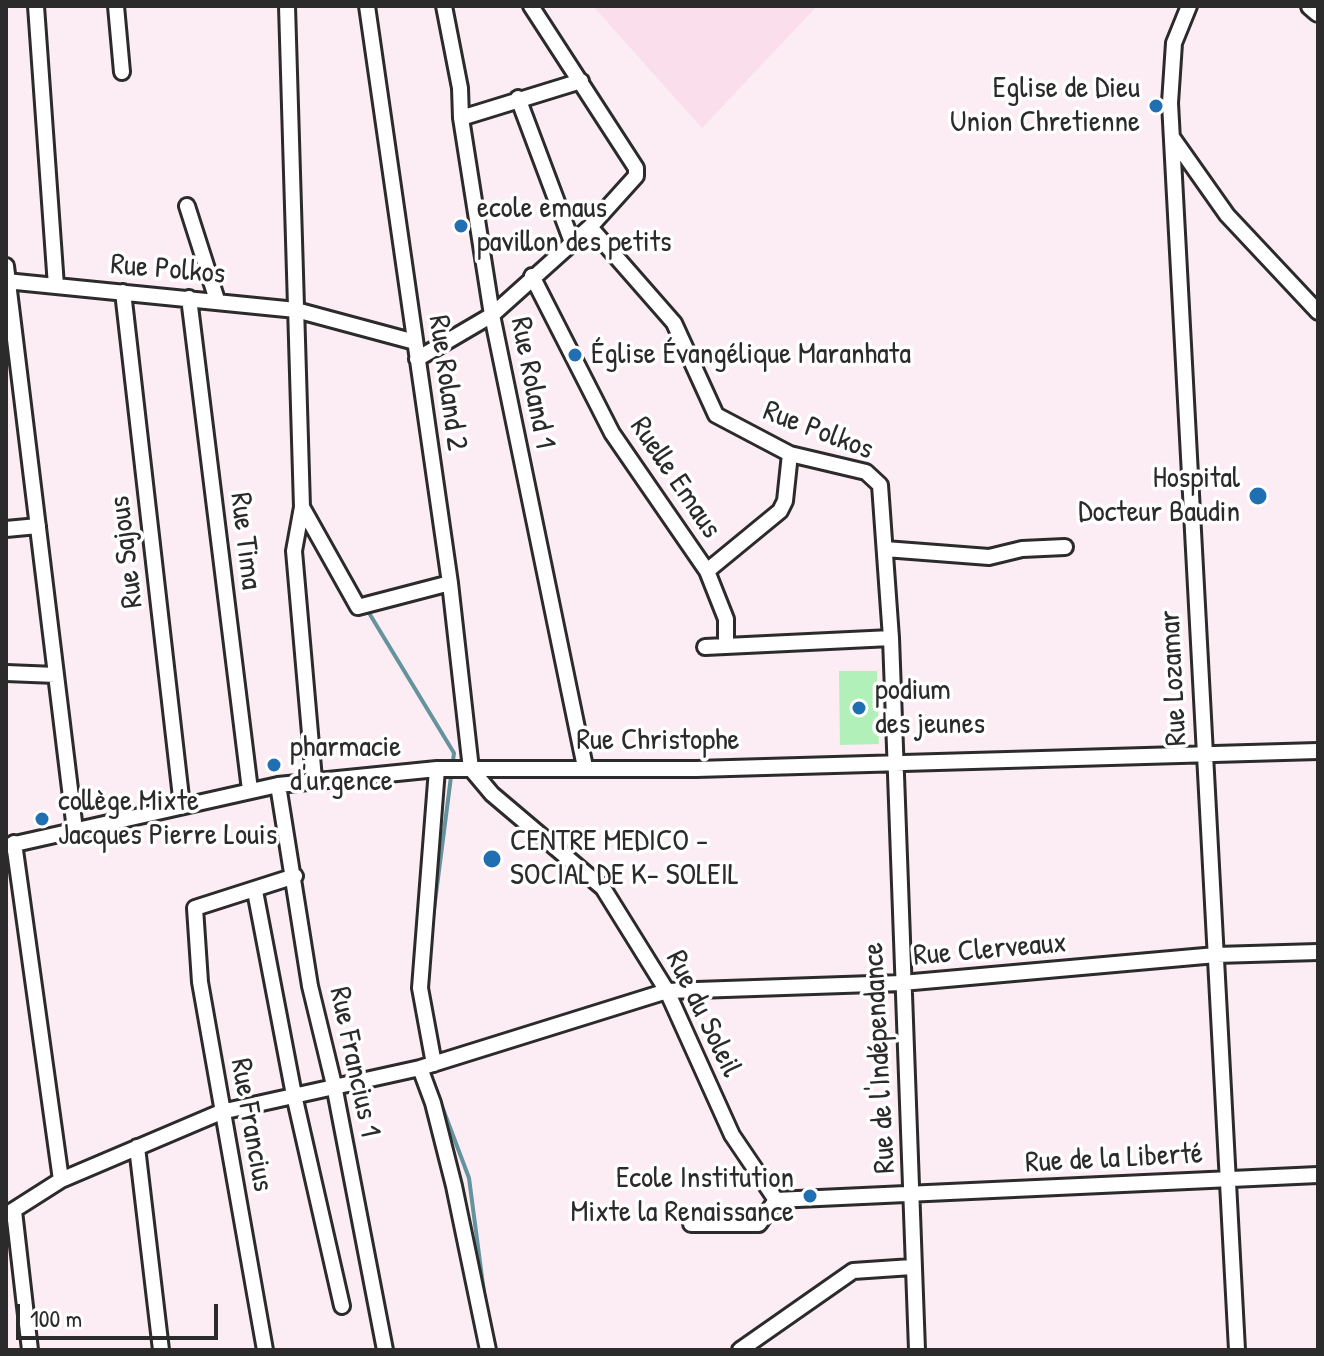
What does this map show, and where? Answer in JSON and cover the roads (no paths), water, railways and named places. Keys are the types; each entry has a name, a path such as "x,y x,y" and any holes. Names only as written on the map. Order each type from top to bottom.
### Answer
{"main road":[{"path":"1311,6 1318,12"}],"street":[{"path":"36,6 56,286"},
{"path":"116,6 122,72"},
{"path":"287,6 300,311 302,507 294,551 314,779"},
{"name":"Rue Roland 2","path":"367,6 450,583 471,769"},
{"name":"Rue Roland 1","path":"444,6 460,88 461,118 492,315 585,767"},
{"path":"417,359 492,315 590,227 637,172 531,6"},
{"name":"Rue Lozamar","path":"1189,6 1174,43 1170,103 1237,1350"},
{"path":"461,118 581,81"},
{"path":"518,98 572,242"},
{"path":"1172,137 1227,215 1318,312"},
{"path":"187,206 217,300"},
{"name":"Rue Polkos","path":"590,227 674,323 716,415 790,454 866,472 880,485 891,638 895,763"},
{"path":"7,276 11,351 38,526 75,830"},
{"name":"Rue Polkos","path":"7,276 56,286 217,300 300,311 415,342"},
{"name":"Ruelle Emaus","path":"532,276 612,433 707,571 780,511 785,501 790,454"},
{"name":"Rue Sajous","path":"123,292 182,806"},
{"name":"Rue Tima","path":"189,298 250,790"},
{"path":"302,507 358,607 450,583"},
{"path":"6,529 38,526"},
{"path":"885,549 989,557 1022,549 1065,547"},
{"path":"707,571 726,619 726,646"},
{"path":"705,647 891,638"},
{"path":"6,673 56,675"},
{"name":"Rue Christophe","path":"10,844 278,785 437,769 696,769 1318,751"},
{"name":"Rue de l'Indépendance","path":"895,763 917,1350"},
{"path":"437,769 420,988 427,1066 488,1350"},
{"name":"Rue du Soleil","path":"471,769 492,794 603,888 667,991 732,1135 776,1200"},
{"name":"Rue Francius 1","path":"278,785 295,876 310,986 334,1085 385,1350"},
{"path":"10,844 61,1180"},
{"path":"295,876 255,891 294,1095 342,1306"},
{"name":"Rue Francius","path":"255,891 195,908 200,982 265,1350"},
{"name":"Rue Clerveaux","path":"10,1213 61,1180 221,1112 427,1066 667,991 902,983 1216,955 1318,952"},
{"path":"137,1147 161,1350"},
{"name":"Rue de la Liberté","path":"912,1194 1318,1175"},
{"path":"691,1224 759,1224 776,1200 912,1194"},
{"path":"10,1213 30,1350"},
{"path":"740,1350 853,1271 912,1267"}],"waterway":[{"path":"366,608 454,753 430,941"},
{"path":"428,1069 469,1178 486,1308"}],"place":[{"name":"Eglise de Dieu Union Chretienne","path":"1156,106"},
{"name":"ecole emaus pavillon des petits","path":"461,226"},
{"name":"Église Évangélique Maranhata","path":"575,355"},
{"name":"Hospital Docteur Baudin","path":"1258,496"},
{"name":"podium des jeunes","path":"859,708"},
{"name":"pharmacie d'urgence","path":"274,765"},
{"name":"collège Mixte Jacques Pierre Louis","path":"42,819"},
{"name":"CENTRE MEDICO - SOCIAL DE K- SOLEIL","path":"492,859"},
{"name":"Ecole Institution Mixte la Renaissance","path":"810,1196"}]}
